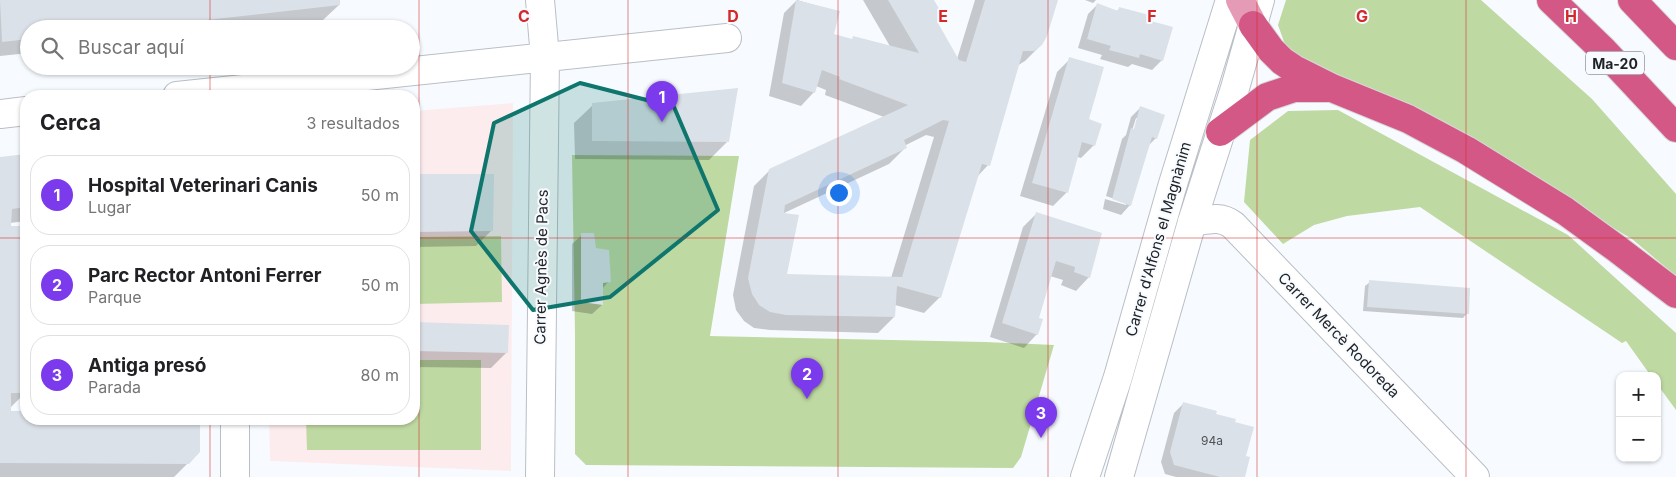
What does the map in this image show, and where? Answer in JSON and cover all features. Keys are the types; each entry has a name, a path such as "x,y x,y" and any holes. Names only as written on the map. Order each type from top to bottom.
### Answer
{"highway":[{"name":"Ma-20","path":"1551,0 1603,50 1676,128"},
{"path":"1632,0 1676,46"},
{"path":"1256,13 1271,50 1282,61 1332,88 1408,119 1510,177 1572,216 1676,294"},
{"path":"1220,132 1267,97 1294,88 1332,88"}],"main road":[{"path":"1240,0 1256,13"}],"street":[{"name":"Carrer Agnès de Pacs","path":"540,0 545,57 540,477"},
{"name":"Carrer d'Alfons el Magnànim","path":"1085,477 1118,377 1172,188 1230,0"},
{"name":"Carrer d'Alfons el Magnànim","path":"1119,477 1192,222 1256,13"},
{"path":"420,71 727,38"},
{"path":"259,90 389,75"},
{"path":"0,114 20,112"},
{"name":"Carrer Mercè Rodoreda","path":"1192,222 1217,218 1228,221 1233,225 1475,477"},
{"path":"235,425 235,477"}],"highlighted area":[{"path":"580,83 674,107 718,210 610,297 533,310 471,231 494,123"}],"shaded area":[{"path":"513,103 511,471 270,461 269,425 420,425 420,111"}],"green space":[{"path":"1286,0 1481,0 1592,99 1676,194 1676,276 1632,239 1431,121 1287,50 1278,25"},
{"path":"1338,110 1568,235 1676,333 1676,410 1661,389 1661,372 1648,372 1626,341 1622,343 1420,207 1347,216 1314,225 1283,244 1244,202 1250,140 1288,111"},
{"path":"572,155 739,156 710,336 1054,345 1021,457 1013,468 586,465 575,454"},
{"path":"501,236 502,302 420,304 420,237"},
{"path":"420,360 481,360 481,450 307,450 306,425 420,425"}],"building":[{"path":"0,0 340,0 340,5 206,20 20,20 20,40 2,42"},
{"path":"796,0 840,11 834,34 852,39 853,36 919,53 888,0 934,0 945,19 938,23 959,60 966,62 985,0 1058,0 1047,36 1042,45 1034,51 1023,51 990,166 982,164 941,298 897,286 895,317 786,315 770,312 759,305 752,294 748,278 769,169 908,105 839,79 840,77 822,70 815,93 782,83","holes":["943,120 949,121 902,277 787,274 799,215 784,213 785,205 907,148 904,140"]},
{"path":"1097,3 1118,11 1119,7 1153,16 1151,21 1173,27 1163,61 1140,54 1139,58 1109,50 1111,46 1087,39"},
{"path":"1069,57 1104,67 1089,119 1102,124 1095,146 1082,142 1068,193 1032,183"},
{"path":"738,88 729,142 592,141 592,103"},
{"path":"1140,106 1165,115 1157,139 1152,137 1131,206 1112,199 1131,128 1134,129"},
{"path":"20,155 20,208 12,209 11,226 20,226 20,393 11,393 11,411 20,411 20,425 200,425 200,452 189,464 0,463 0,157"},
{"path":"420,174 494,174 493,231 420,232"},
{"path":"1036,212 1102,233 1090,278 1074,272 1075,267 1056,261 1039,318 1043,319 1038,335 1002,323"},
{"path":"581,233 594,233 596,248 609,250 611,282 603,283 603,305 581,302"},
{"path":"1369,280 1470,288 1469,314 1367,307"},
{"path":"420,322 509,325 508,353 420,351"},
{"path":"1183,402 1217,411 1216,414 1236,419 1235,422 1254,427 1246,456 1250,457 1245,477 1220,477 1174,465 1170,452"}],"place":[{"name":"Hospital Veterinari Canis","path":"662,122"},
{"name":"Parc Rector Antoni Ferrer","path":"807,399"},
{"name":"Antiga presó","path":"1041,438"}]}
